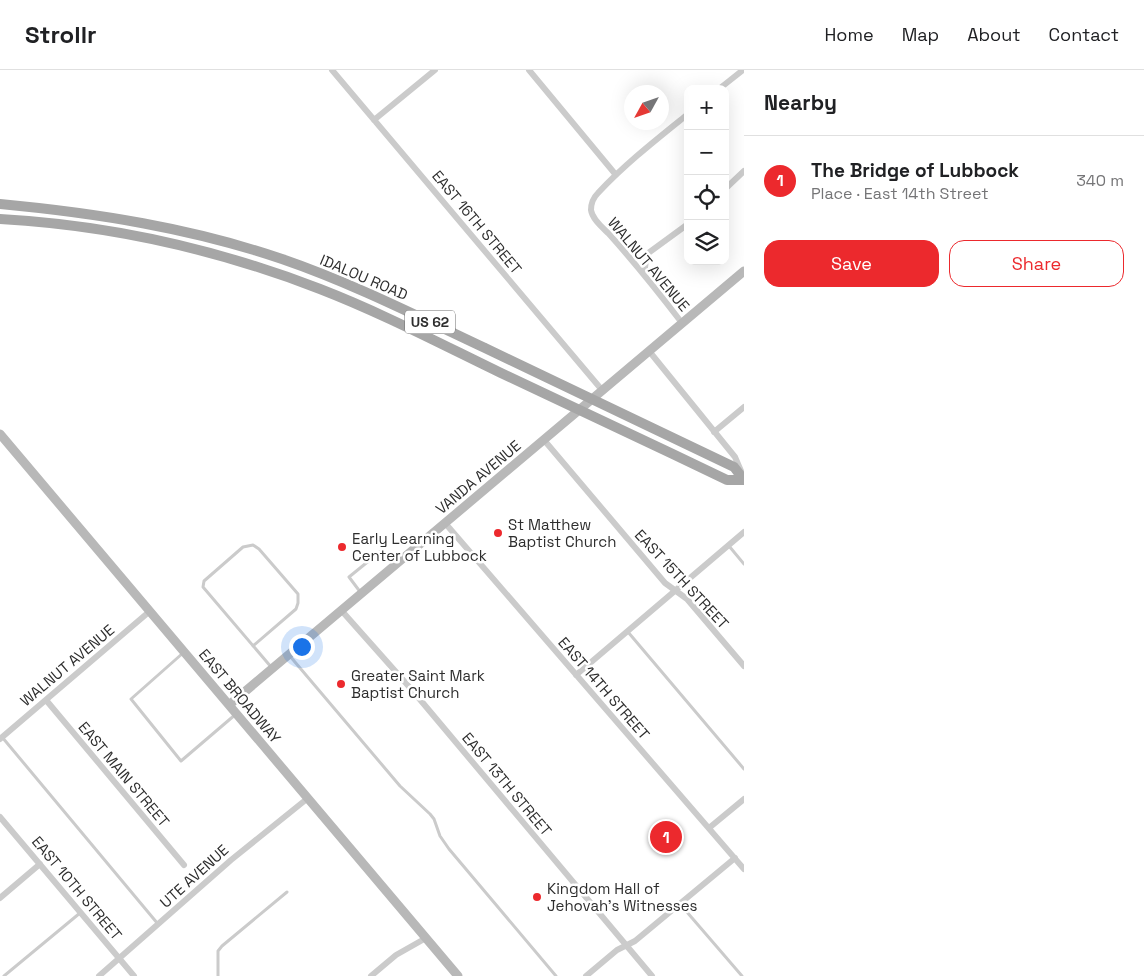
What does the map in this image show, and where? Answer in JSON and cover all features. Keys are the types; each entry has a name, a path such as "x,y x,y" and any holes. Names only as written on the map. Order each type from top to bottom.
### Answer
{"main road":[{"name":"IDALOU ROAD","path":"0,204 66,210 140,222 221,241 283,259 378,298 734,467 744,480"},
{"name":"IDALOU ROAD","path":"0,219 65,225 146,238 232,260 277,274 349,301 727,480 744,480"},
{"name":"VANDA AVENUE","path":"229,705 744,271"},
{"name":"EAST BROADWAY","path":"0,434 458,976"}],"street":[{"name":"EAST 16TH STREET","path":"332,70 602,390"},
{"path":"374,120 435,70"},
{"path":"529,70 616,175"},
{"path":"724,85 743,70"},
{"name":"WALNUT AVENUE","path":"682,323 644,274 592,215 591,208 592,201 616,175 684,117"},
{"path":"729,185 744,171"},
{"path":"644,274 647,254 684,227"},
{"path":"649,351 735,457 744,480"},
{"path":"714,432 744,407"},
{"name":"EAST 15TH STREET","path":"544,440 665,582 687,599 744,666"},
{"name":"EAST 14TH STREET","path":"445,522 744,869"},
{"path":"576,675 744,532"},
{"name":"EAST 13TH STREET","path":"341,610 412,690 652,976"},
{"name":"WALNUT AVENUE","path":"1,738 150,611"},
{"name":"EAST MAIN STREET","path":"46,700 184,864"},
{"name":"UTE AVENUE","path":"99,976 238,854 308,798"},
{"path":"709,828 744,799"},
{"name":"EAST 10TH STREET","path":"0,818 134,976"},
{"path":"586,976 617,950 635,941 734,858"},
{"path":"0,898 40,864"},
{"path":"371,976 396,956 426,938"}],"lane":[{"path":"253,646 296,609 299,597 259,549 253,545 243,547 203,585 253,646 272,668"},
{"path":"728,545 744,564"},
{"path":"361,593 349,577 381,551 395,565"},
{"path":"628,632 744,769"},
{"path":"184,653 131,699 182,761 237,714"},
{"path":"289,655 400,786 430,814 434,819 440,836 449,849 556,976"},
{"path":"1,738 159,924"},
{"path":"218,976 218,951 222,946 287,892"},
{"path":"680,904 742,976"},
{"path":"4,976 81,913"}],"place":[{"name":"St Matthew Baptist Church","path":"498,533"},
{"name":"Early Learning Center of Lubbock","path":"342,547"},
{"name":"Greater Saint Mark Baptist Church","path":"341,684"},
{"name":"The Bridge of Lubbock","path":"666,837"},
{"name":"Kingdom Hall of Jehovah's Witnesses","path":"537,897"}]}
